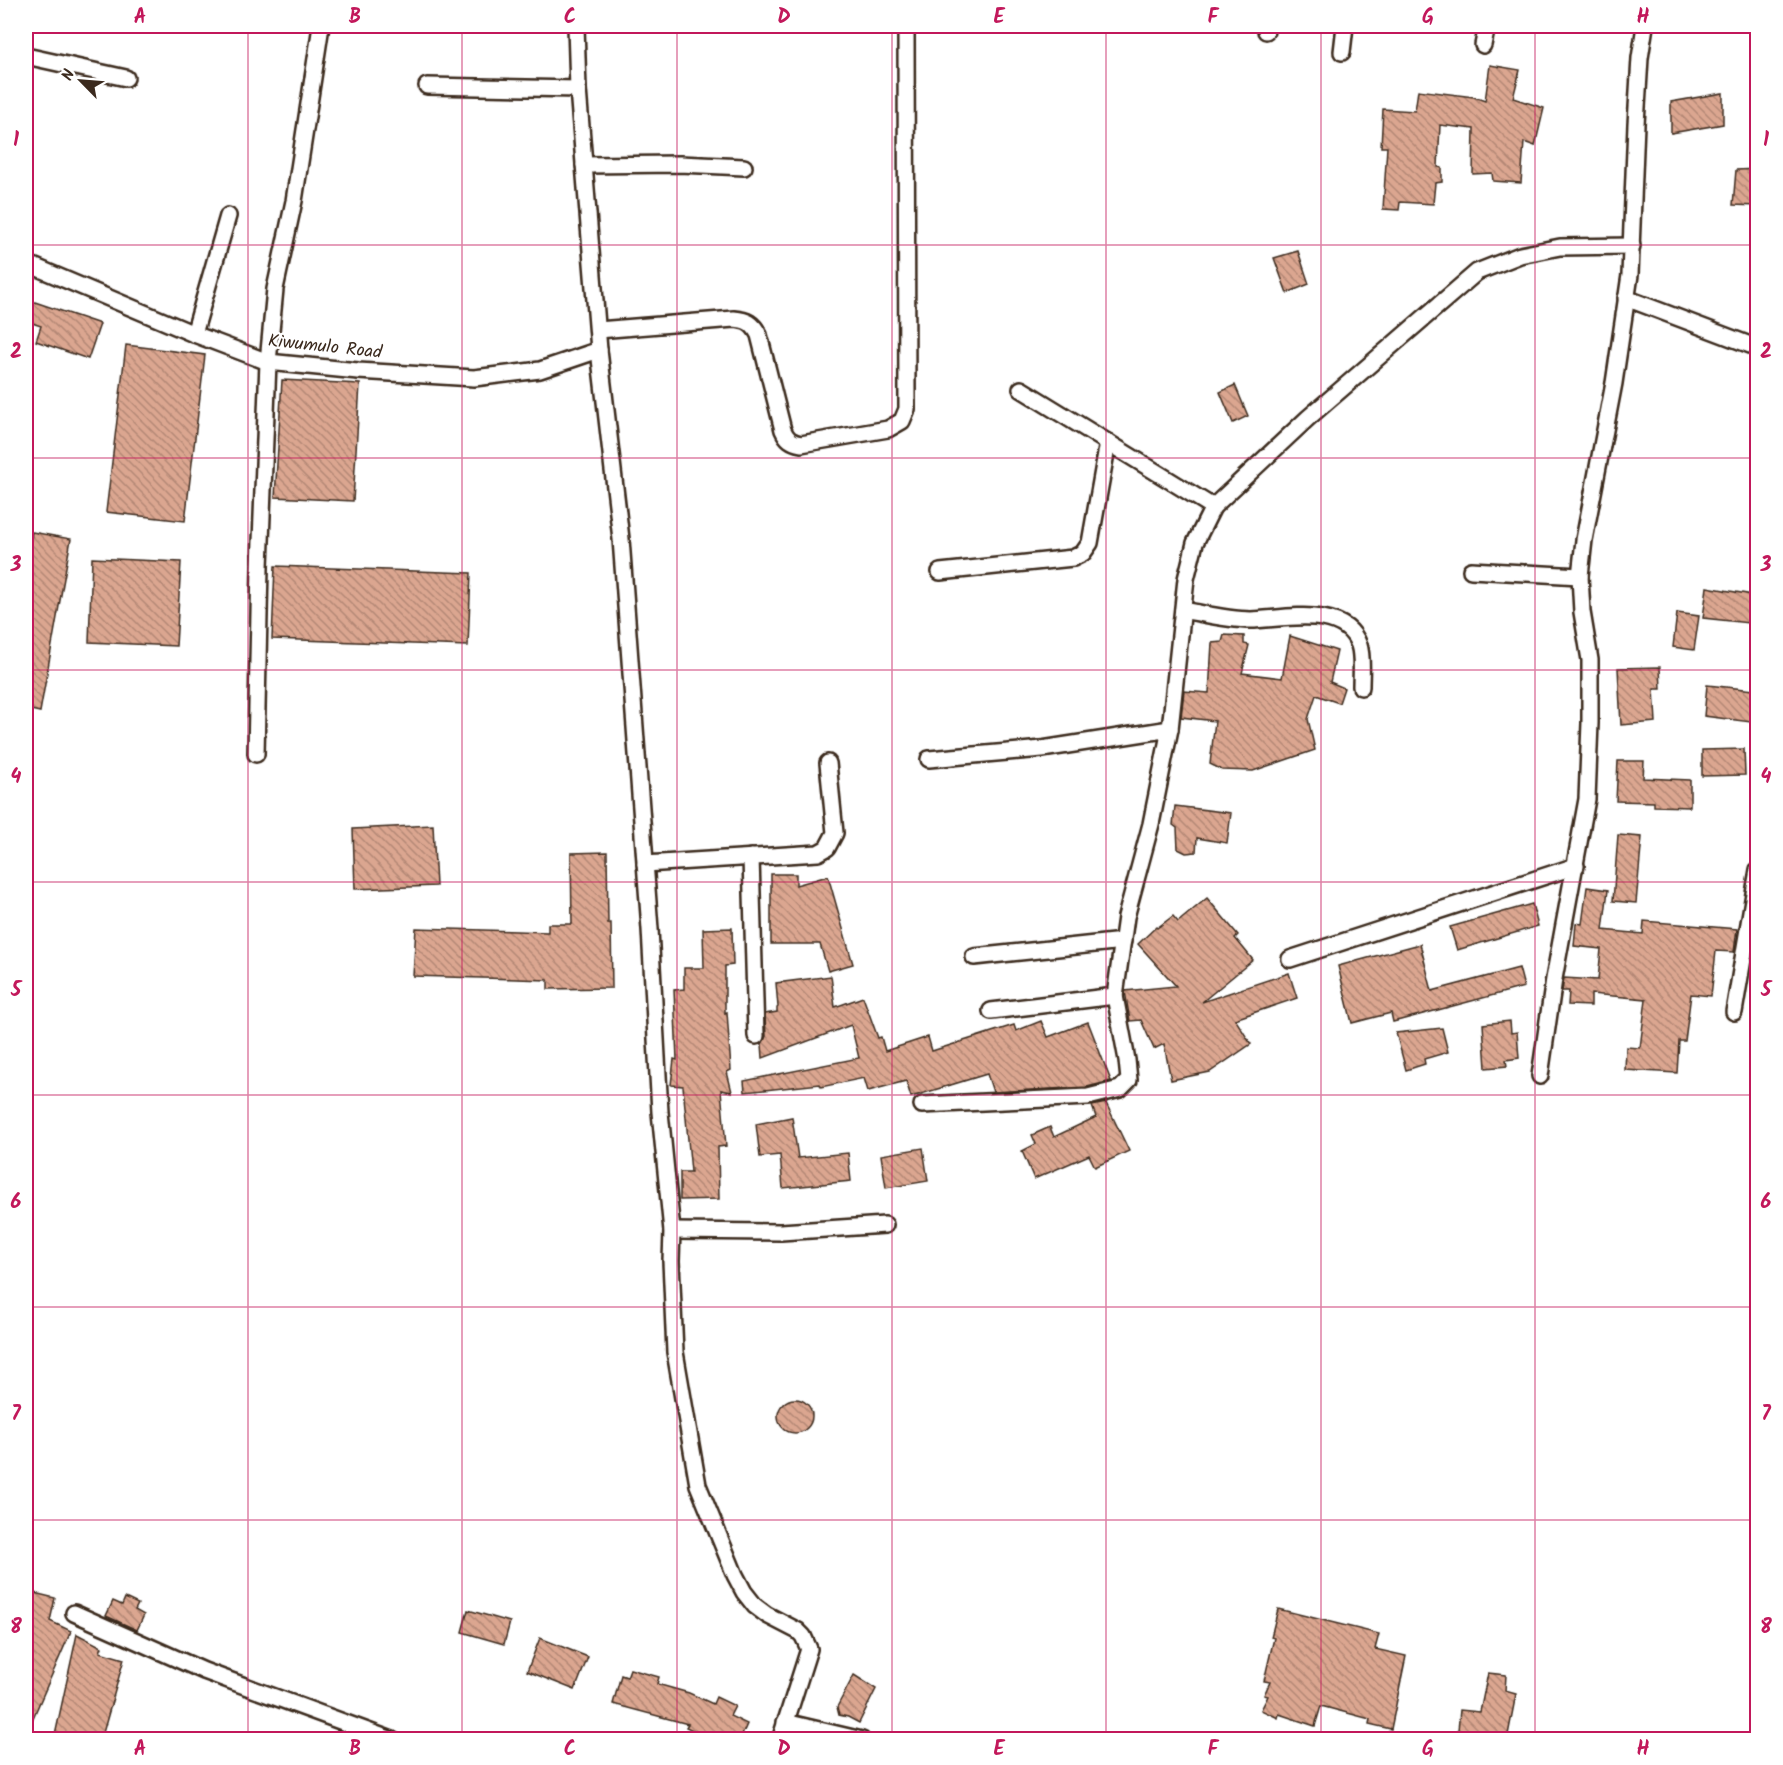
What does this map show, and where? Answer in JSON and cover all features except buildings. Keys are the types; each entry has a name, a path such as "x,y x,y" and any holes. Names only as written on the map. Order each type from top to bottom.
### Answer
{"street":[{"path":"256,754 268,362 275,289 294,201 321,26"},
{"path":"576,26 578,89 599,350 621,539 645,864 660,1112 672,1231 675,1352 698,1485 744,1592 755,1606 767,1615 804,1636 809,1649 780,1740"},
{"path":"598,330 734,319 747,320 755,326 759,335 783,430 792,442 801,444 888,429 902,421 907,408 906,26"},
{"path":"1342,52 1345,26"},
{"path":"1483,45 1486,26"},
{"path":"1540,1076 1554,979 1587,799 1590,660 1582,612 1580,576 1584,540 1614,382 1626,298 1632,246 1640,58 1645,26"},
{"path":"26,56 126,78"},
{"path":"427,86 578,89"},
{"path":"584,165 680,164 744,167"},
{"path":"194,334 228,216"},
{"path":"922,1105 1089,1096 1120,1089 1129,1080 1115,996 1126,917 1151,824 1170,729 1185,579 1195,543 1214,507 1308,418 1477,272 1520,255 1560,248 1632,246"},
{"name":"Kiwumulo Road","path":"26,263 194,334 268,362 358,371 474,378 540,369 599,350"},
{"path":"1626,298 1758,348"},
{"path":"1021,389 1214,507"},
{"path":"940,572 1073,558 1083,553 1090,543 1108,442"},
{"path":"1472,570 1580,576"},
{"path":"1183,610 1248,620 1313,615 1343,624 1355,637 1360,647 1361,687"},
{"path":"928,759 1042,749 1170,729"},
{"path":"645,864 818,853 827,848 836,833 828,763"},
{"path":"751,857 756,1036"},
{"path":"1290,959 1576,866"},
{"path":"1734,1012 1758,870"},
{"path":"974,957 1123,941"},
{"path":"991,1011 1115,996"},
{"path":"672,1231 781,1232 885,1225"},
{"path":"74,1613 204,1671 392,1740"},
{"path":"785,1722 862,1740"}]}
